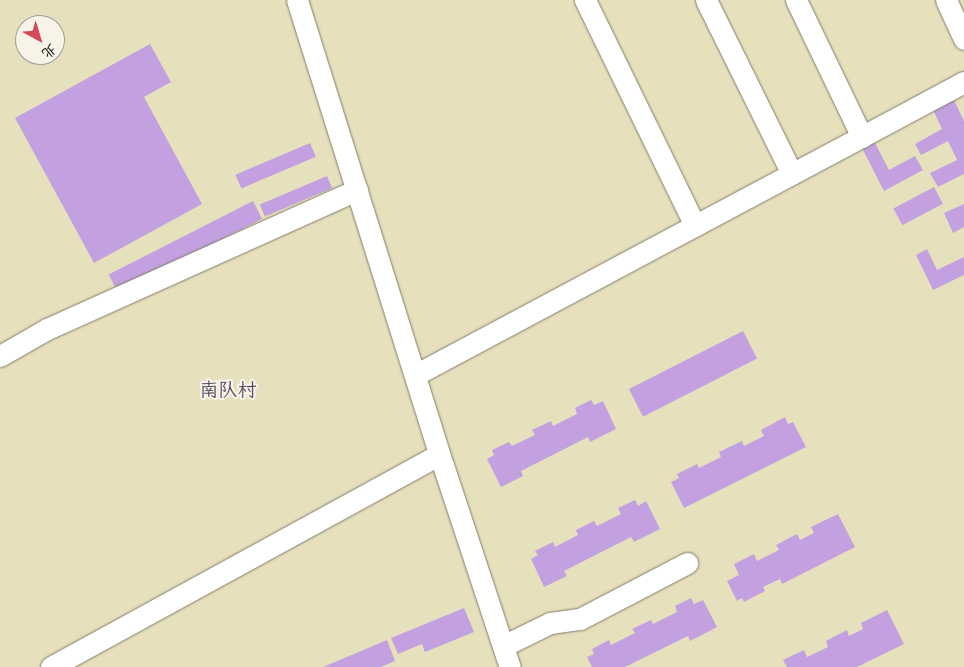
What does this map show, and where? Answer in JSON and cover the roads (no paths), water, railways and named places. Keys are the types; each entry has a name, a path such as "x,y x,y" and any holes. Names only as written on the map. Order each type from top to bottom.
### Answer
{"street":[{"path":"297,0 439,455 510,667"},
{"path":"585,0 695,226"},
{"path":"706,0 792,174"},
{"path":"796,0 862,137"},
{"path":"946,0 964,39"},
{"path":"415,375 964,82"},
{"path":"0,356 47,329 357,190"},
{"path":"51,667 439,455"},
{"path":"503,646 550,623 580,619 687,562"}],"district":[{"name":"南队村","path":"228,390"}]}
